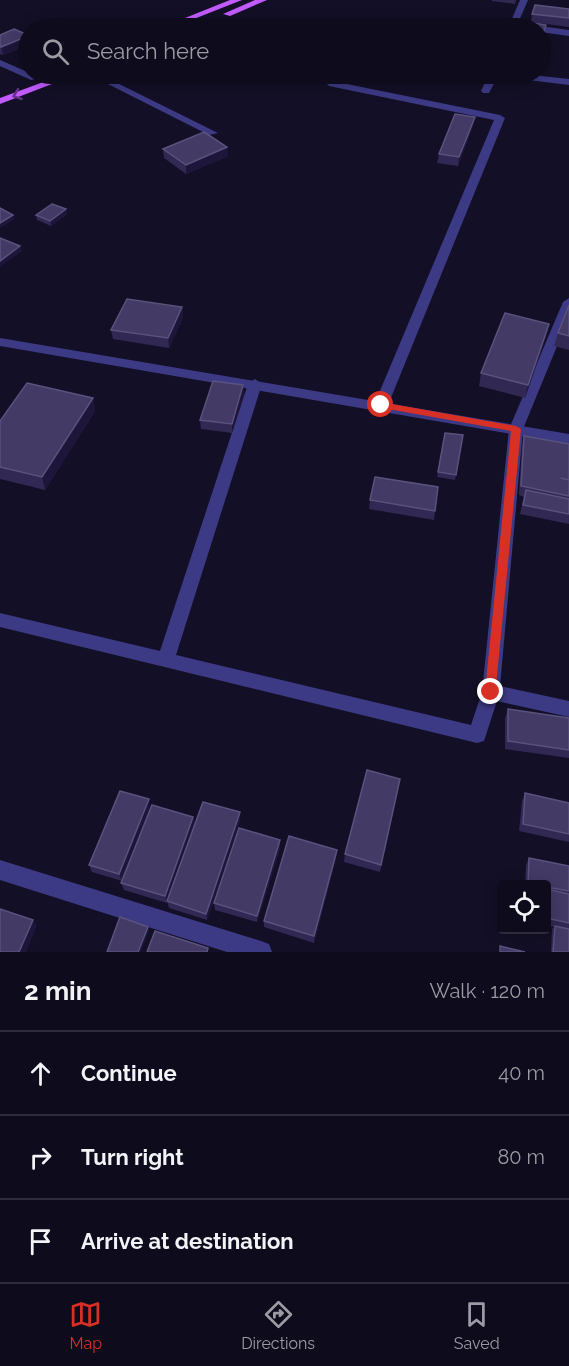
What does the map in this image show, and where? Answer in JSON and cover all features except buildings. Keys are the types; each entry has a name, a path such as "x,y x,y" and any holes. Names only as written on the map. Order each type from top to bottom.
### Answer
{"main road":[{"path":"190,18 238,0"},
{"path":"215,18 263,0"},
{"path":"0,91 18,84"},
{"path":"0,101 46,84"}],"street":[{"path":"524,0 525,18"},
{"path":"551,30 569,33"},
{"path":"0,63 18,71"},
{"path":"551,80 569,82"},
{"path":"113,84 213,133"},
{"path":"332,84 500,118 381,405"},
{"path":"486,90 489,84"},
{"path":"0,620 477,735 491,692 516,429 569,302"},
{"path":"0,342 381,405 569,439"},
{"path":"165,661 255,384"},
{"path":"491,692 569,709"},
{"path":"0,870 261,952"}],"route":[{"path":"381,405 516,429 491,692"}]}
